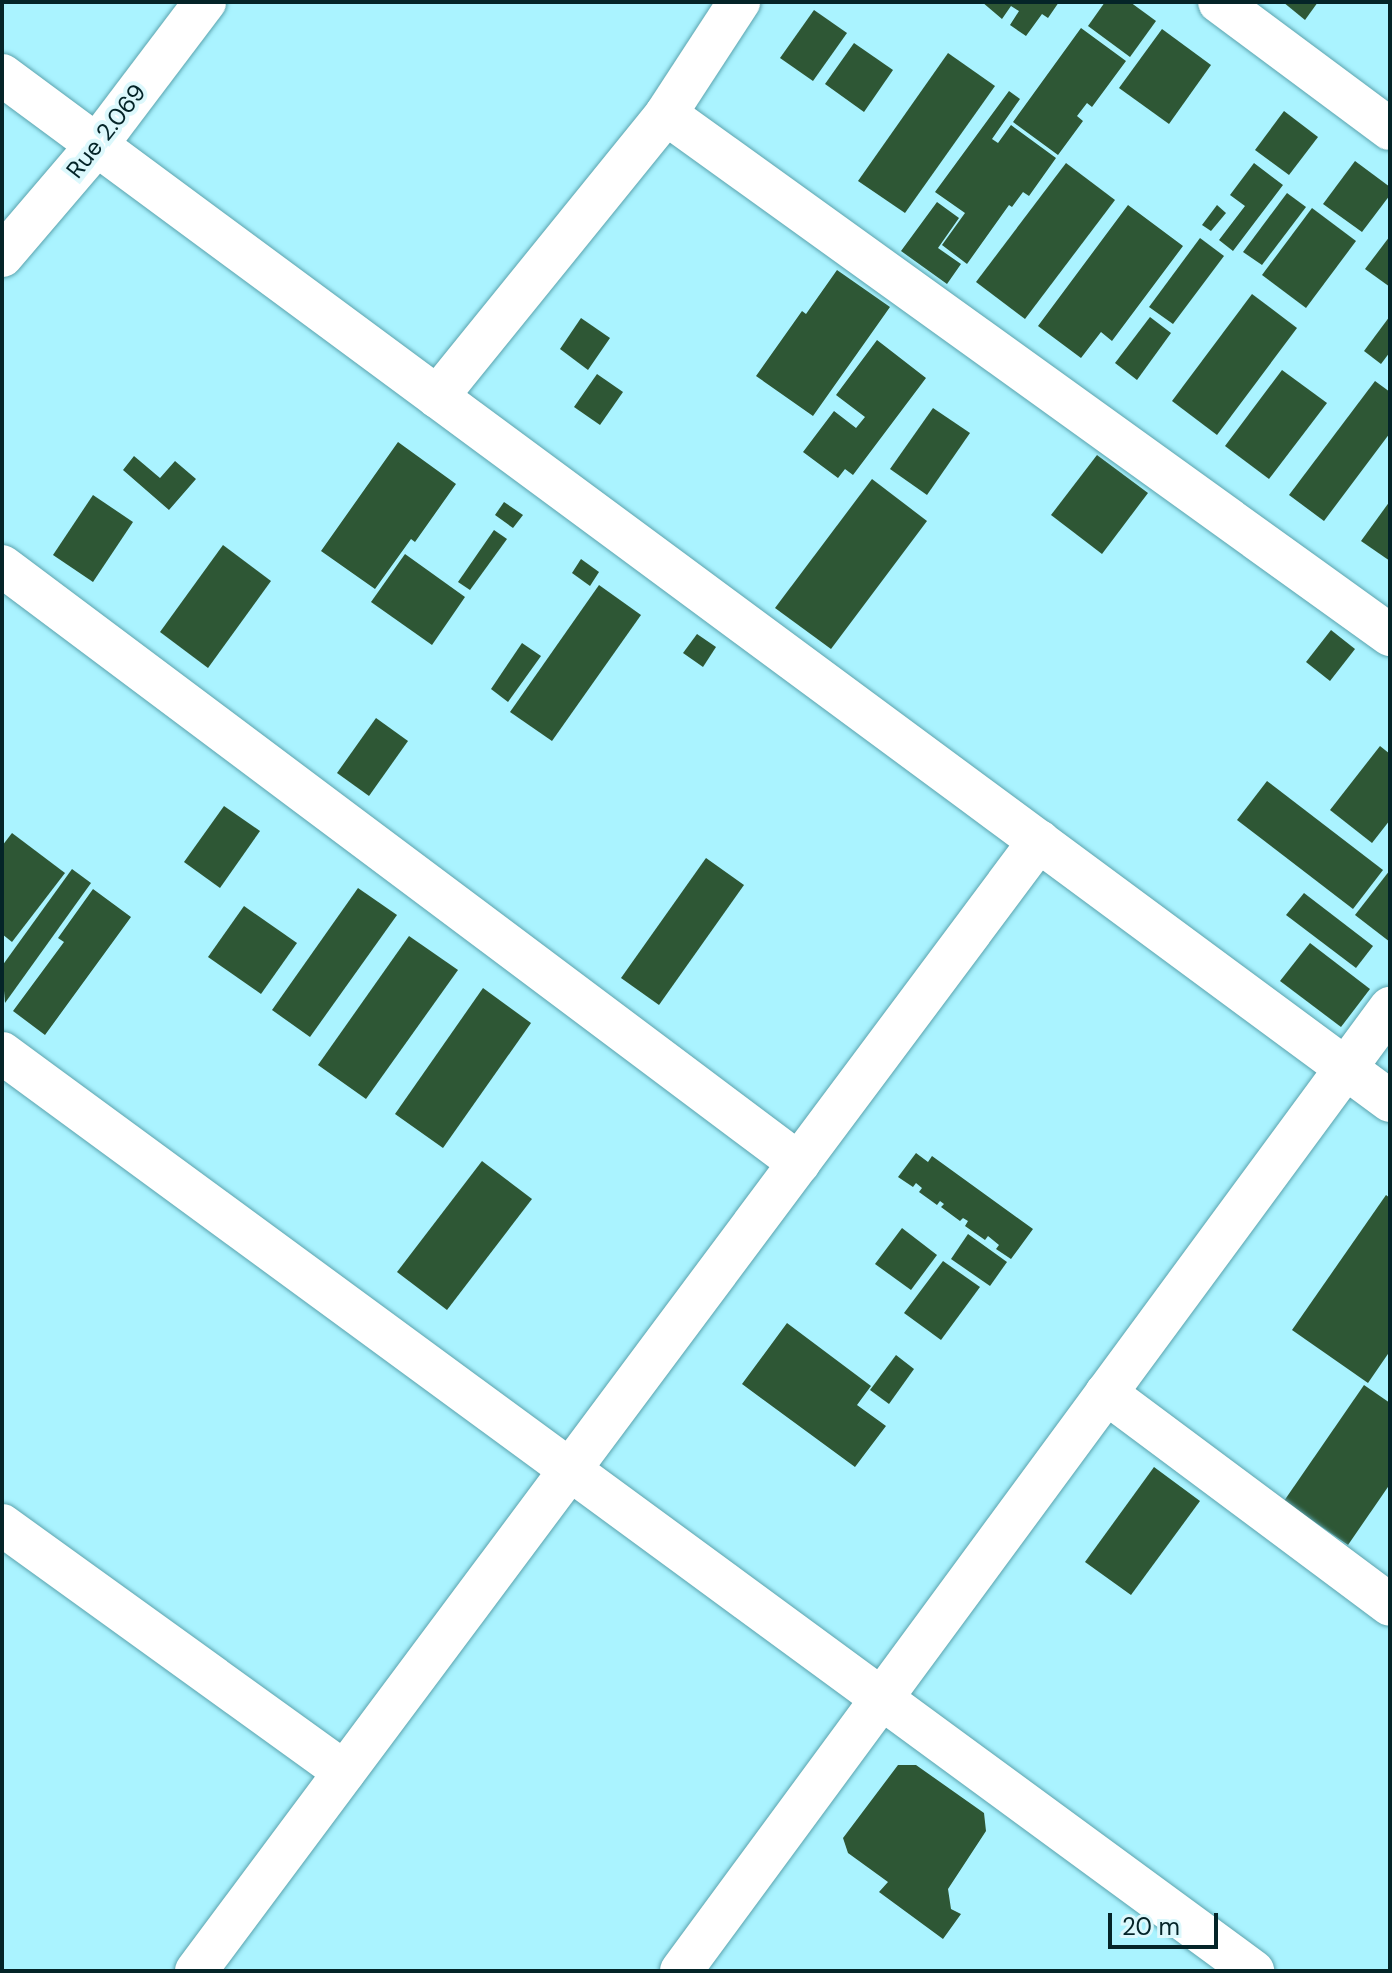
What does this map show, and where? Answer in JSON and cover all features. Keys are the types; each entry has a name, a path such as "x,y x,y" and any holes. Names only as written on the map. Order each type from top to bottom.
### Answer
{"street":[{"name":"Rue 2.069","path":"2,256 96,146 205,2"},
{"path":"437,397 666,114 739,2"},
{"path":"1219,2 1390,129"},
{"path":"2,75 1390,1101"},
{"path":"666,114 1390,635"},
{"path":"2,566 799,1163"},
{"path":"196,1971 1039,841"},
{"path":"681,1971 1390,1008"},
{"path":"2,1053 1253,1971"},
{"path":"1106,1393 1390,1605"},
{"path":"2,1525 344,1772"}],"building":[{"path":"982,2 1059,2 1048,18 1042,14 1026,36 1010,25 1019,11 1011,6 1002,19"},
{"path":"1105,2 1130,2 1156,21 1130,57 1088,26"},
{"path":"1283,2 1318,2 1305,20"},
{"path":"814,10 847,33 813,81 780,58"},
{"path":"1081,28 1126,61 1092,107 1087,103 1077,116 1083,121 1058,155 1013,122"},
{"path":"1162,29 1211,65 1169,124 1119,88"},
{"path":"854,43 893,70 864,112 825,84"},
{"path":"948,53 995,86 905,213 858,181"},
{"path":"1009,91 1020,99 992,139 998,143 1011,125 1056,158 1029,196 1023,192 1012,207 1009,205 967,264 942,245 965,213 935,192"},
{"path":"1284,111 1318,137 1289,175 1255,150"},
{"path":"1355,161 1390,187 1390,195 1362,232 1323,204"},
{"path":"1066,163 1115,200 1025,319 976,282"},
{"path":"1254,163 1283,185 1233,251 1219,240 1245,206 1230,195"},
{"path":"1287,193 1306,207 1262,265 1243,252"},
{"path":"937,202 959,218 938,248 961,264 947,284 901,251"},
{"path":"1128,205 1183,246 1112,341 1101,332 1081,358 1038,326"},
{"path":"1217,205 1226,213 1211,231 1202,225"},
{"path":"1312,208 1356,241 1306,308 1262,275"},
{"path":"1390,236 1390,287 1365,269"},
{"path":"1200,238 1224,256 1173,324 1149,307"},
{"path":"837,270 890,307 813,416 756,376 802,311 806,314"},
{"path":"1252,294 1297,328 1217,435 1172,401"},
{"path":"1390,316 1390,352 1381,364 1364,351"},
{"path":"1150,317 1171,333 1137,380 1115,363"},
{"path":"581,318 610,338 588,370 560,349"},
{"path":"877,340 926,378 853,475 845,469 838,478 803,452 834,411 856,428 865,417 836,395"},
{"path":"1282,370 1327,403 1269,479 1225,446"},
{"path":"597,374 623,392 600,425 574,407"},
{"path":"1375,381 1390,392 1390,433 1324,521 1289,495"},
{"path":"933,408 970,433 927,495 890,469"},
{"path":"398,442 456,484 415,542 411,539 375,589 321,551"},
{"path":"1097,455 1148,493 1102,554 1051,515"},
{"path":"134,456 160,478 175,461 196,479 169,510 123,470"},
{"path":"872,479 927,521 831,649 775,608"},
{"path":"93,495 133,522 93,582 53,555"},
{"path":"1390,501 1390,561 1361,541"},
{"path":"504,502 523,515 513,528 495,515"},
{"path":"494,530 507,539 470,590 458,582"},
{"path":"223,545 271,581 208,668 160,632"},
{"path":"405,554 465,597 432,645 371,602"},
{"path":"581,559 599,572 590,586 572,573"},
{"path":"599,585 641,615 552,741 510,712"},
{"path":"1331,630 1355,649 1330,681 1306,662"},
{"path":"697,634 716,647 703,667 683,653"},
{"path":"522,643 541,656 508,702 491,689"},
{"path":"376,718 408,741 369,796 337,773"},
{"path":"1380,746 1390,754 1390,820 1372,843 1330,810"},
{"path":"1267,781 1383,870 1353,909 1237,820"},
{"path":"224,806 260,831 220,888 184,862"},
{"path":"12,833 65,873 12,942 2,934 2,846"},
{"path":"706,858 744,885 659,1005 621,978"},
{"path":"72,869 91,883 5,1003 2,966"},
{"path":"1390,870 1390,942 1355,915"},
{"path":"358,888 397,915 310,1037 272,1010"},
{"path":"93,889 131,917 45,1035 13,1011 64,942 58,938"},
{"path":"1304,893 1373,946 1356,968 1286,915"},
{"path":"244,906 297,943 261,994 208,957"},
{"path":"409,936 458,970 366,1099 318,1065"},
{"path":"1310,943 1370,989 1341,1027 1280,981"},
{"path":"483,988 531,1023 443,1148 395,1114"},
{"path":"916,1153 928,1162 932,1156 1033,1229 1011,1259 996,1249 999,1245 988,1236 985,1240 965,1226 968,1221 963,1218 960,1221 941,1207 944,1204 940,1201 937,1205 919,1192 922,1188 916,1183 913,1187 898,1177"},
{"path":"482,1161 532,1199 447,1310 397,1272"},
{"path":"1386,1195 1390,1198 1390,1351 1368,1383 1292,1330"},
{"path":"902,1228 937,1255 911,1290 875,1264"},
{"path":"968,1234 1007,1262 990,1286 951,1259"},
{"path":"943,1261 980,1287 941,1340 904,1313"},
{"path":"787,1323 871,1386 857,1405 886,1426 855,1467 742,1384"},
{"path":"896,1355 914,1369 889,1404 870,1390"},
{"path":"1364,1385 1390,1403 1390,1484 1348,1545 1284,1501"},
{"path":"1154,1467 1200,1501 1131,1595 1085,1562"},
{"path":"898,1765 916,1765 984,1813 986,1831 948,1889 951,1909 961,1914 943,1939 879,1892 888,1882 848,1853 843,1838"}]}
